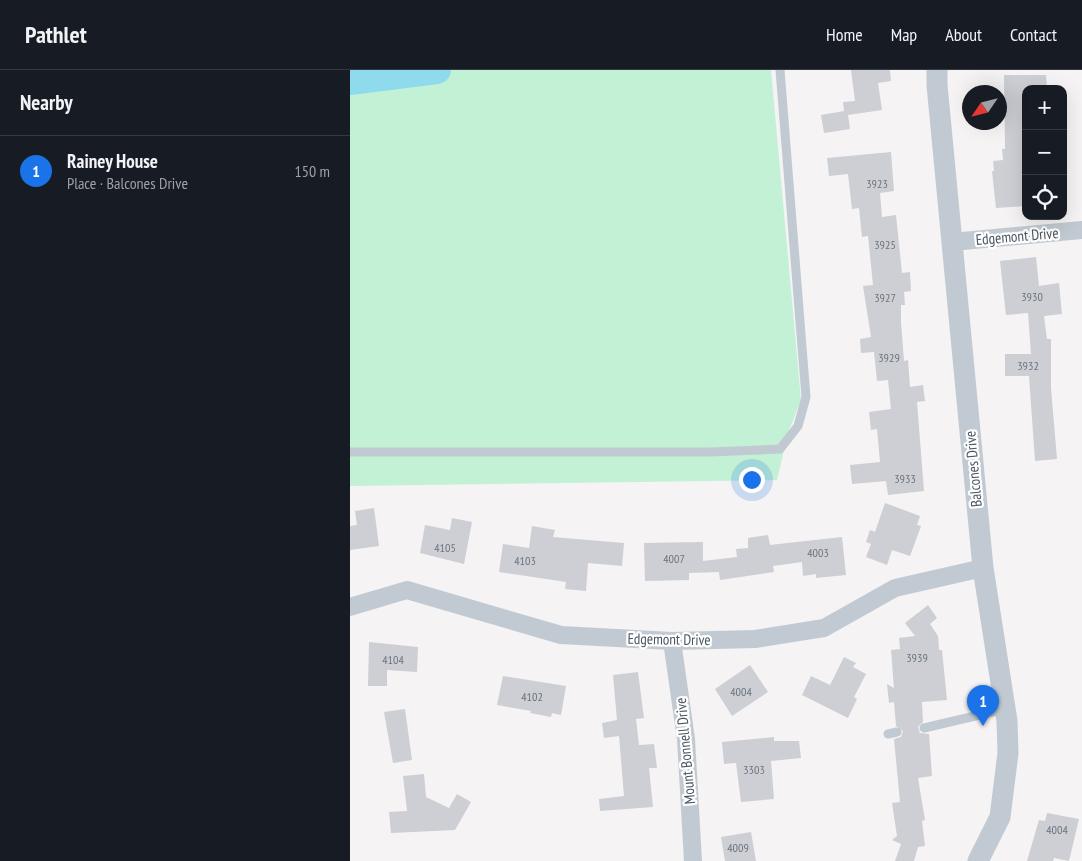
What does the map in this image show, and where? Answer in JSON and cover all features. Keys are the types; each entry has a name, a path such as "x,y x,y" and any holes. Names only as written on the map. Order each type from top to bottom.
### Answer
{"street":[{"name":"Balcones Drive","path":"937,70 983,568 1005,709 1008,754 1000,817 978,861"},
{"name":"Edgemont Drive","path":"952,242 1082,230"},
{"name":"Edgemont Drive","path":"350,607 407,590 561,635 672,641 755,639 824,628 895,588 983,568"},
{"name":"Mount Bonnell Drive","path":"672,641 686,739 693,861"}],"lane":[{"path":"350,452 712,452 780,449 798,426 806,397 780,70"},
{"path":"924,728 1005,709"}],"green space":[{"path":"350,70 771,70 801,400 788,433 777,480 350,486"}],"building":[{"path":"851,70 890,70 891,81 878,83 882,110 848,115 850,129 824,133 821,115 844,111 843,102 855,101"},
{"path":"1004,75 1046,75 1047,85 1022,85 1022,206 996,208 992,171 994,171 993,161 1003,160 1002,149 1005,149 1007,85 1004,85"},
{"path":"891,152 894,191 880,193 882,217 896,215 902,273 910,272 911,291 904,292 905,305 901,305 904,361 908,360 910,387 923,385 925,401 917,402 924,491 888,495 886,481 852,484 850,465 880,462 877,429 871,430 869,412 891,409 888,380 877,381 874,352 861,353 860,339 871,337 863,286 873,285 868,236 862,237 859,208 852,209 848,174 829,176 827,158"},
{"path":"1036,257 1039,286 1059,283 1062,314 1044,316 1047,339 1051,339 1051,388 1057,459 1035,461 1029,376 1005,376 1005,354 1031,354 1028,313 1006,315 1000,261"},
{"path":"885,503 920,516 917,525 921,526 910,556 892,550 887,565 866,557 871,544 866,542 870,530 875,532"},
{"path":"374,508 379,546 350,550 350,526 357,525 355,511"},
{"path":"452,518 472,522 464,564 420,553 425,525 450,530"},
{"path":"532,526 555,530 553,537 624,543 622,566 588,563 586,591 565,589 566,582 499,572 503,544 529,548"},
{"path":"768,535 770,545 842,537 846,575 816,578 816,574 803,576 802,562 773,566 774,572 720,580 719,572 689,573 689,580 645,581 644,543 703,542 703,561 737,557 736,549 748,548 748,538"},
{"path":"928,605 937,618 930,624 938,636 939,650 942,650 947,700 922,702 923,722 918,727 920,733 929,734 932,776 918,778 925,820 922,821 925,846 918,847 914,861 895,861 901,844 892,840 897,836 892,803 900,802 894,739 901,737 903,731 896,726 894,702 889,703 887,684 894,688 891,650 900,649 899,638 915,636 905,623"},
{"path":"369,642 418,647 417,672 387,670 387,686 368,686"},
{"path":"844,657 856,663 853,667 866,674 854,697 857,699 848,718 802,695 811,676 830,685"},
{"path":"750,665 768,692 732,716 715,689"},
{"path":"638,672 644,718 636,719 639,745 654,744 657,768 649,768 653,807 600,811 599,799 624,796 619,736 604,738 602,723 617,720 613,675"},
{"path":"503,676 566,686 561,715 552,713 551,717 530,713 531,711 497,705"},
{"path":"405,709 412,760 393,763 384,712"},
{"path":"774,737 774,741 799,741 801,758 771,761 774,799 741,802 736,763 724,764 722,742"},
{"path":"424,774 426,797 449,808 457,794 471,802 455,830 391,833 389,812 407,811 403,776"},
{"path":"1047,813 1079,819 1069,861 1054,858 1053,861 1027,861 1039,820 1045,821"},
{"path":"751,832 756,861 725,861 721,837"}],"waterway":[{"path":"350,81 437,70"}],"place":[{"name":"Rainey House","path":"983,726"}]}
